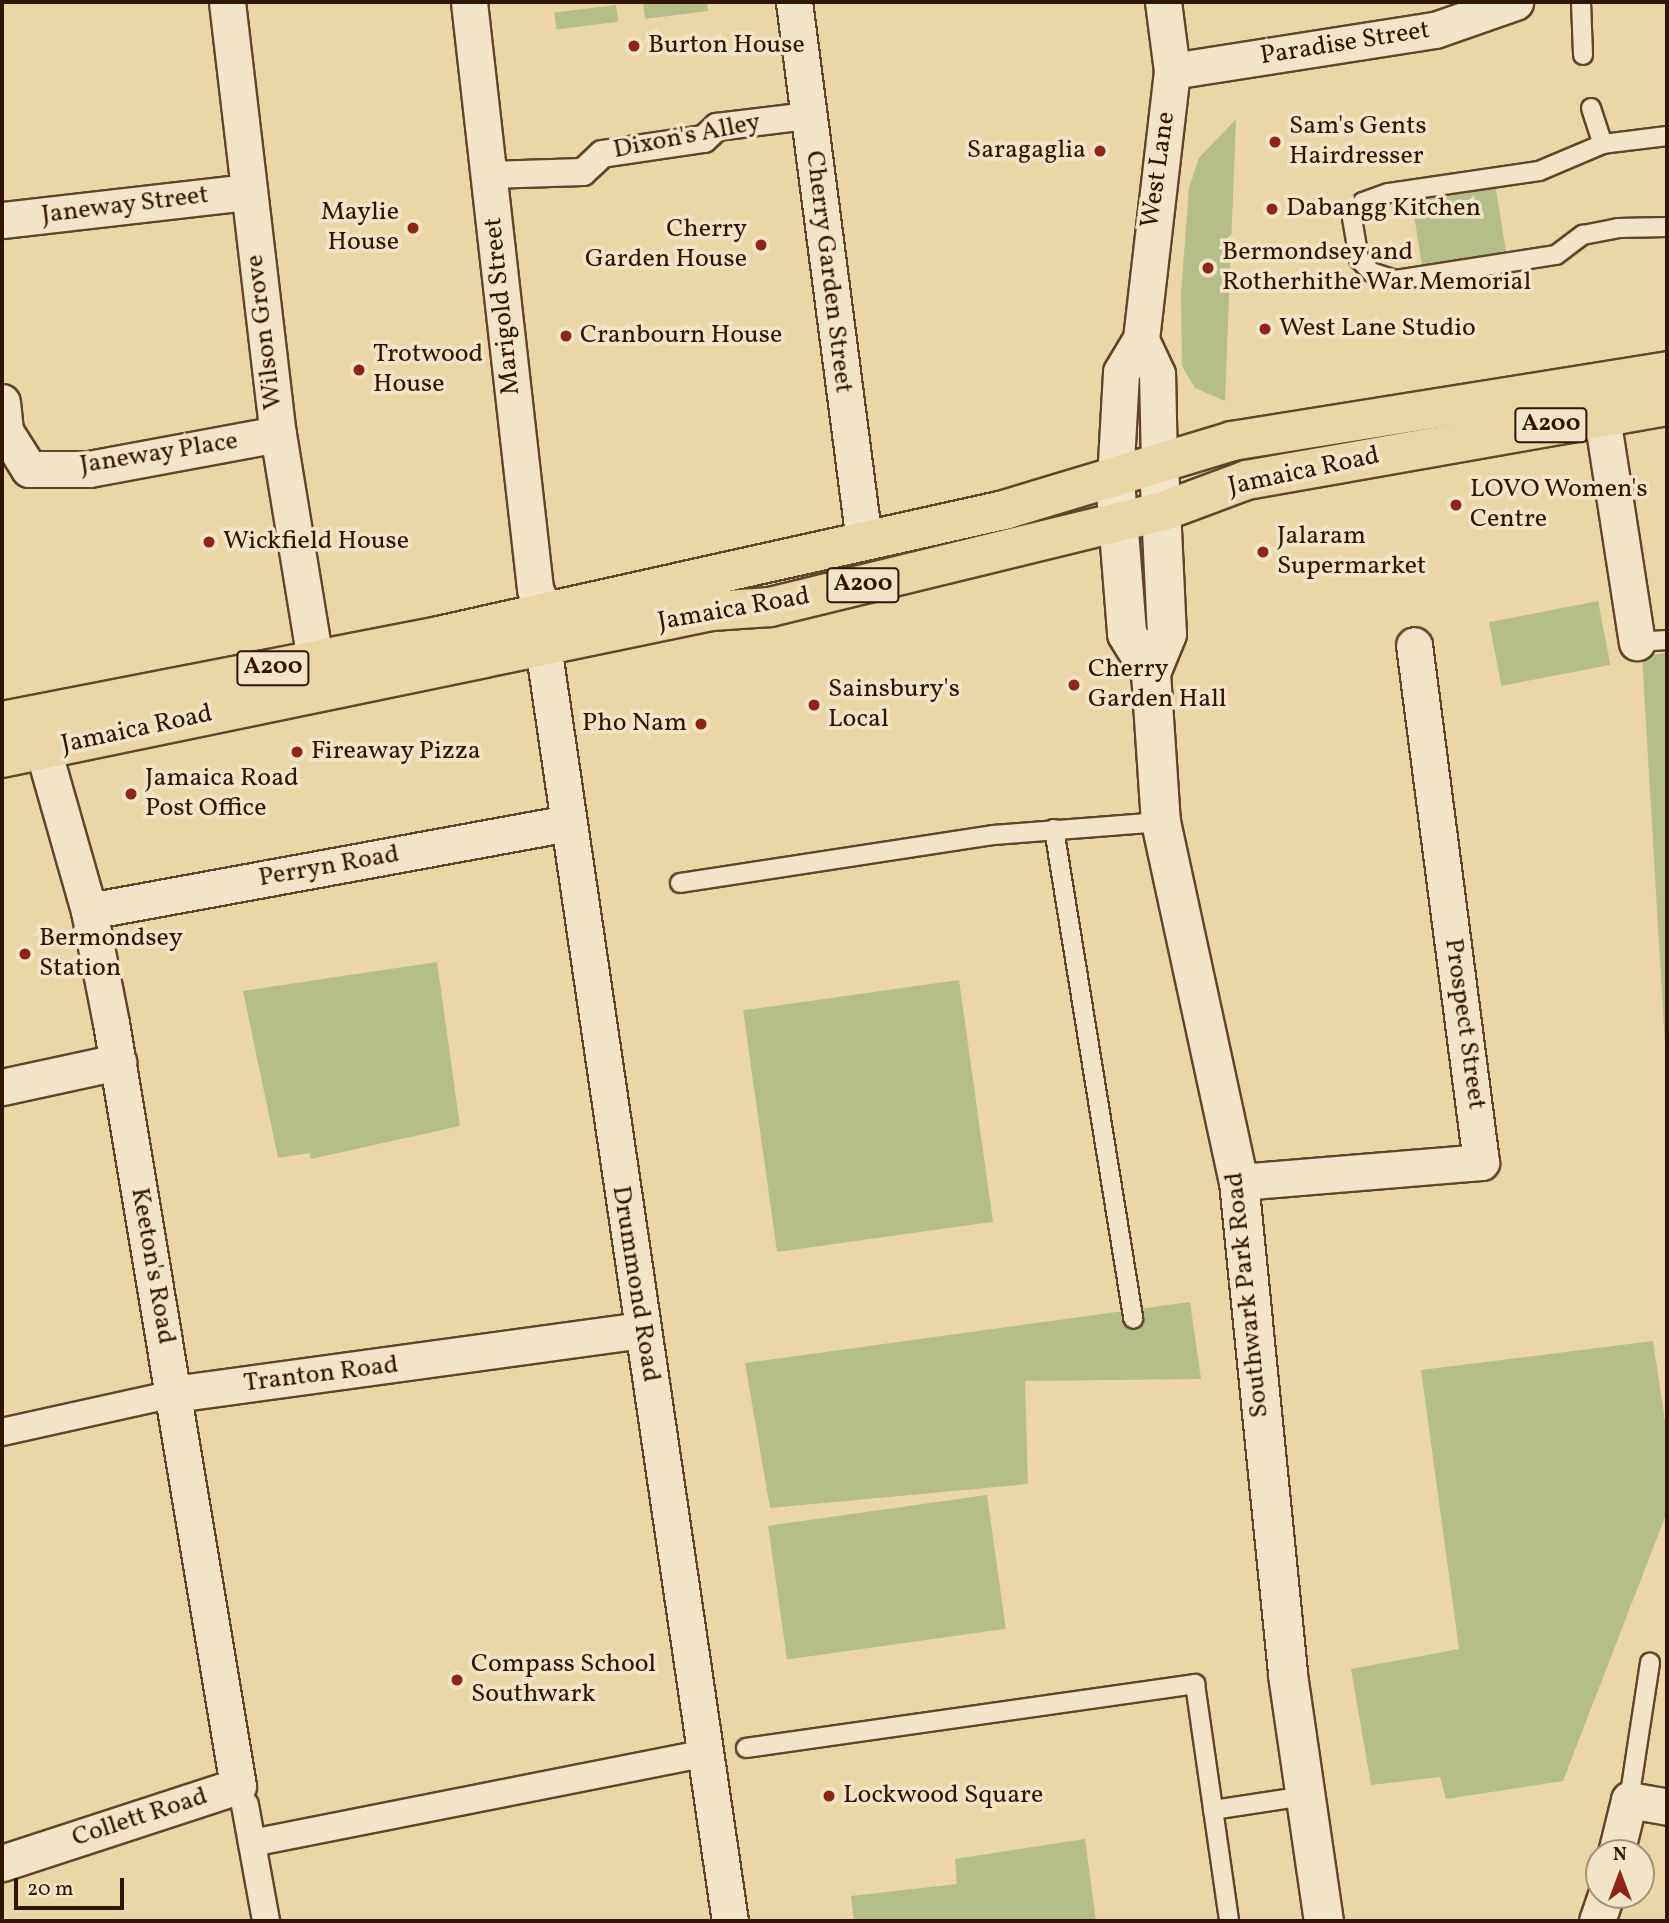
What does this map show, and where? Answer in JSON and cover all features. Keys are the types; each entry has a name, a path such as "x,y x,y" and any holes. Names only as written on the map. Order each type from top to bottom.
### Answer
{"main road":[{"name":"Jamaica Road","path":"2,758 543,628 864,541 1115,480 1232,441 1667,371"},
{"name":"Jamaica Road","path":"2,721 316,660 543,628 770,607 1118,520 1161,512 1247,480 1667,406"}],"street":[{"name":"Wilson Grove","path":"227,2 278,434 316,660"},
{"name":"Marigold Street","path":"469,2 531,555 543,628"},
{"name":"Cherry Garden Street","path":"794,2 864,541"},
{"name":"West Lane","path":"1115,480 1121,372 1141,338 1172,71 1163,2"},
{"name":"Paradise Street","path":"1172,71 1435,30 1515,2"},
{"name":"Dixon's Alley","path":"489,175 583,172 602,154 704,139 717,127 808,116"},
{"name":"Janeway Street","path":"2,220 248,192"},
{"path":"1141,338 1157,373 1159,466"},
{"name":"Janeway Place","path":"2,402 5,431 29,469 89,469 278,434"},
{"path":"1602,416 1652,641"},
{"name":"Southwark Park Road","path":"1159,466 1167,635 1151,673 1161,822 1239,1182 1305,1796 1324,1921"},
{"name":"Southwark Park Road","path":"1115,480 1127,635 1151,673"},
{"name":"Drummond Road","path":"543,628 703,1754 730,1921"},
{"name":"Prospect Street","path":"1239,1182 1481,1162 1414,645"},
{"name":"Keeton's Road","path":"43,750 89,911 118,1062 241,1796"},
{"name":"Perryn Road","path":"89,911 569,823"},
{"path":"2,1087 118,1062"},
{"name":"Tranton Road","path":"2,1432 174,1394 642,1330"},
{"path":"252,1843 703,1754"},
{"path":"241,1796 266,1921"},
{"name":"Collett Road","path":"2,1863 241,1796"},
{"path":"1619,1839 1629,1800 1667,1807"}],"lane":[{"path":"1581,2 1583,55"},
{"path":"1591,108 1603,145"},
{"path":"1667,136 1603,145 1539,171 1363,202 1352,218 1359,259 1371,272 1396,280 1556,255 1583,235 1618,228 1667,227"},
{"path":"680,883 1054,828 1161,822"},
{"path":"1054,828 1133,1318"},
{"path":"1629,1800 1650,1663"},
{"path":"746,1748 1195,1684 1229,1921"},
{"path":"1213,1810 1305,1796"}],"green space":[{"path":"643,2 707,2 708,11 645,19"},
{"path":"616,5 618,22 557,29 554,13"},
{"path":"1236,119 1225,401 1195,388 1182,366 1181,293 1189,188 1199,158"},
{"path":"1495,183 1506,254 1422,267 1411,196"},
{"path":"1598,601 1610,665 1501,686 1489,622"},
{"path":"1667,653 1667,1079 1642,656"},
{"path":"437,962 460,1126 311,1159 309,1153 278,1158 243,991"},
{"path":"959,980 993,1222 777,1252 743,1010"},
{"path":"1190,1302 1201,1379 1025,1381 1028,1484 770,1508 745,1363"},
{"path":"1653,1341 1667,1434 1667,1512 1563,1781 1446,1799 1440,1777 1371,1785 1351,1669 1459,1649 1421,1370"},
{"path":"987,1495 1006,1629 787,1659 768,1526"},
{"path":"1085,1839 1096,1921 854,1921 851,1896 957,1884 955,1859"}],"place":[{"name":"Burton House","path":"634,46"},
{"name":"Sam's Gents Hairdresser","path":"1275,142"},
{"name":"Saragaglia","path":"1100,151"},
{"name":"Dabangg Kitchen","path":"1272,209"},
{"name":"Maylie House","path":"413,228"},
{"name":"Cherry Garden House","path":"761,245"},
{"name":"Bermondsey and Rotherhithe War Memorial","path":"1208,268"},
{"name":"West Lane Studio","path":"1265,329"},
{"name":"Cranbourn House","path":"566,336"},
{"name":"Trotwood House","path":"359,370"},
{"name":"LOVO Women's Centre","path":"1456,505"},
{"name":"Wickfield House","path":"209,542"},
{"name":"Jalaram Supermarket","path":"1263,552"},
{"name":"Cherry Garden Hall","path":"1074,685"},
{"name":"Sainsbury's Local","path":"814,705"},
{"name":"Pho Nam","path":"701,724"},
{"name":"Fireaway Pizza","path":"297,752"},
{"name":"Jamaica Road Post Office","path":"131,794"},
{"name":"Bermondsey Station","path":"25,954"},
{"name":"Compass School Southwark","path":"457,1680"},
{"name":"Lockwood Square","path":"829,1796"}]}
